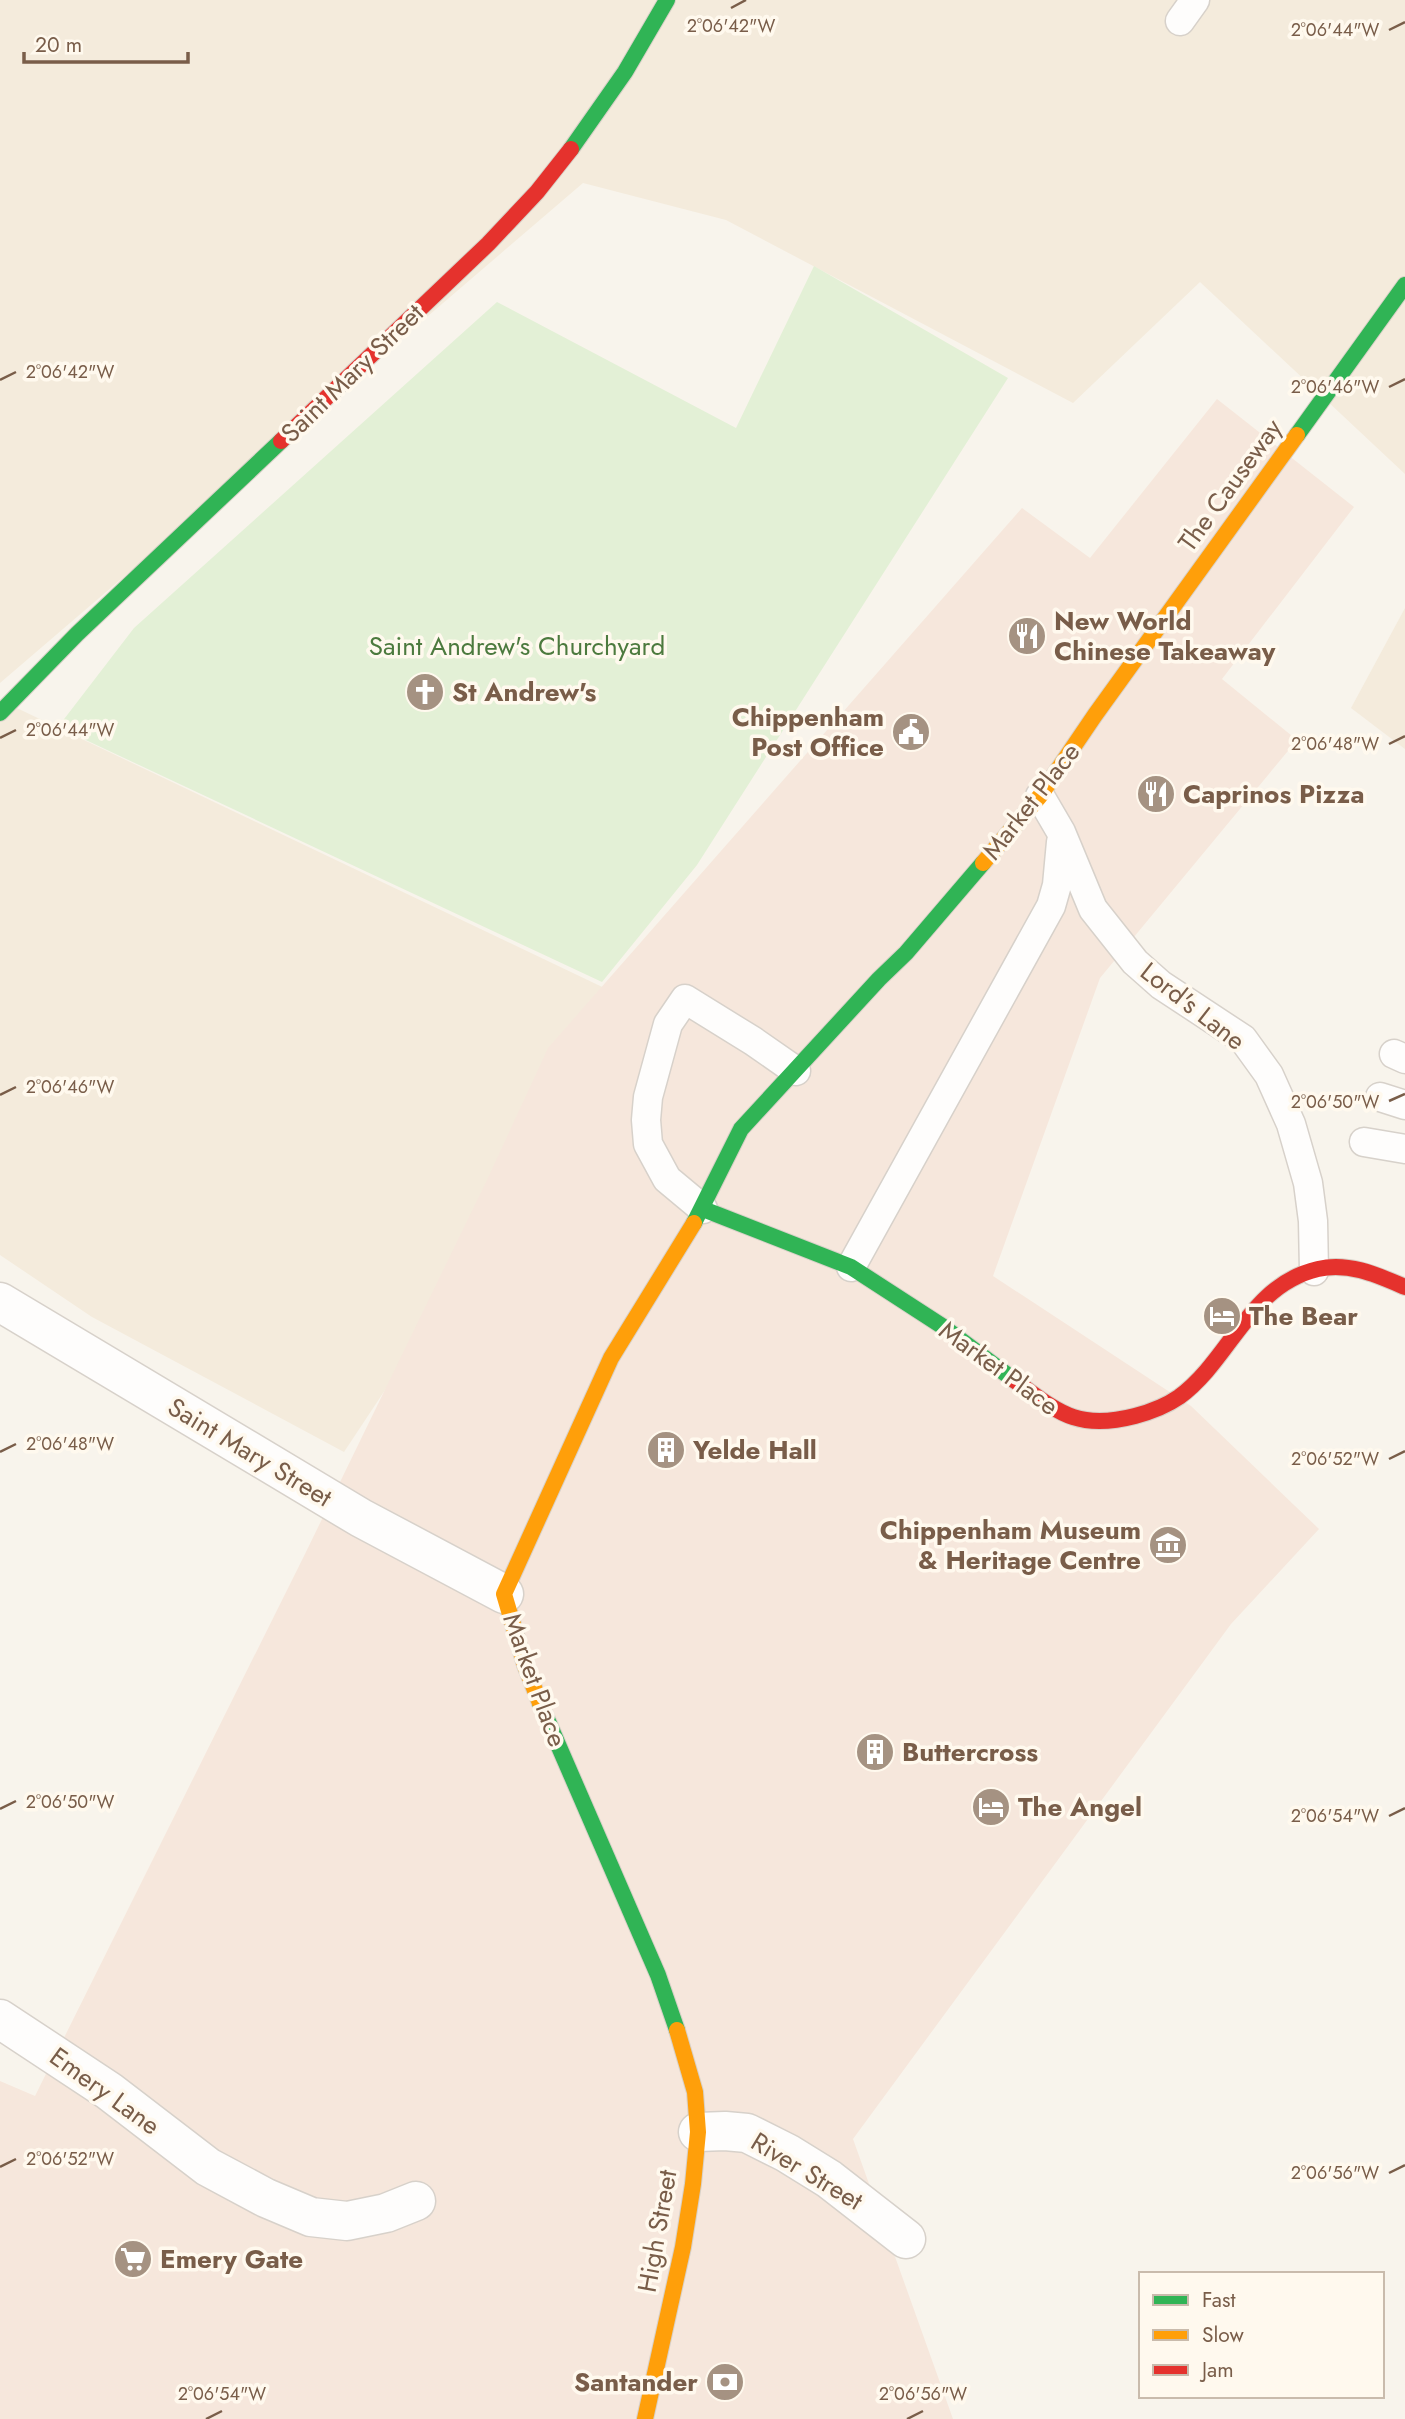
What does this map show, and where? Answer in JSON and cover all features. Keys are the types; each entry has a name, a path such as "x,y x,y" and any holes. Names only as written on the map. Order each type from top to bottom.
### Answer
{"street":[{"name":"Saint Mary Street","path":"0,713 28,682 488,244 544,183 595,117 634,60 667,0"},
{"name":"The Causeway","path":"1095,715 1405,285"},
{"name":"Market Place","path":"684,2050 658,1975 573,1783 525,1665 504,1594 611,1358 704,1209 741,1129 906,953 1040,796 1095,715"},
{"name":"Market Place","path":"704,1209 851,1266 942,1326 1053,1409 1067,1418 1090,1422 1128,1418 1180,1396 1195,1382 1263,1298 1295,1276 1332,1268 1351,1268 1405,1287"},
{"name":"Saint Mary Street","path":"0,1302 361,1518 504,1594"},
{"name":"Emery Lane","path":"0,2019 109,2091 208,2167 265,2198 311,2217 347,2221 386,2213 416,2201"},
{"name":"High Street","path":"645,2419 683,2248 698,2132 695,2092 684,2050"},
{"name":"River Street","path":"698,2132 747,2133 787,2153 829,2179 906,2239"}],"lane":[{"name":"Lord's Lane","path":"1040,796 1061,832 1093,909 1135,962 1161,985 1243,1039 1269,1075 1291,1124 1308,1183 1313,1221 1314,1271"},
{"name":"Market Place","path":"851,1266 1051,906 1058,877 1061,832"},
{"name":"Market Place","path":"704,1209 667,1179 648,1144 648,1097 673,1014 685,999 796,1071"},
{"path":"1364,1142 1405,1149"}],"shaded area":[{"path":"0,0 1405,0 1405,474 1200,282 1073,403 726,220 583,183 0,683"},
{"path":"1217,399 1354,507 1222,679 1297,740 1100,978 993,1276 1191,1406 1319,1529 1231,1624 853,2139 953,2419 0,2419 0,2081 35,2096 305,1554 487,1180 548,1048 1022,508 1090,558"},
{"path":"1405,608 1405,749 1351,708"},
{"path":"0,700 640,1005 344,1452 92,1317 0,1255"}],"green space":[{"name":"Saint Andrew's Churchyard","path":"814,266 1008,378 697,865 602,982 58,727 134,628 497,302 736,428"}],"traffic: fast":[{"path":"571,149 625,72 667,0"},
{"path":"1297,435 1405,285"},
{"path":"0,713 77,634 281,441"},
{"path":"694,1223 741,1129 906,953 983,863"},
{"path":"703,1209 851,1267 942,1326 1014,1380"},
{"path":"540,1703 658,1975 677,2030"}],"traffic: slow":[{"path":"983,863 1040,796 1095,715 1297,435"},
{"path":"540,1703 525,1665 504,1594 611,1358 694,1223"},
{"path":"645,2419 683,2247 698,2132 695,2092 677,2030"}],"traffic: jam":[{"path":"281,441 488,244 537,192 571,149"},
{"path":"1014,1380 1069,1416 1098,1421 1135,1416 1179,1397 1213,1363 1257,1307 1274,1290 1294,1278 1318,1269 1341,1267 1363,1271 1405,1287"}],"place":[{"name":"New World Chinese Takeaway","path":"1027,636"},
{"name":"St Andrew's","path":"425,692"},
{"name":"Chippenham Post Office","path":"911,732"},
{"name":"Caprinos Pizza","path":"1156,794"},
{"name":"The Bear","path":"1222,1316"},
{"name":"Yelde Hall","path":"666,1450"},
{"name":"Chippenham Museum & Heritage Centre","path":"1168,1545"},
{"name":"Buttercross","path":"875,1752"},
{"name":"The Angel","path":"991,1807"},
{"name":"Emery Gate","path":"133,2259"},
{"name":"Santander","path":"725,2382"}]}
